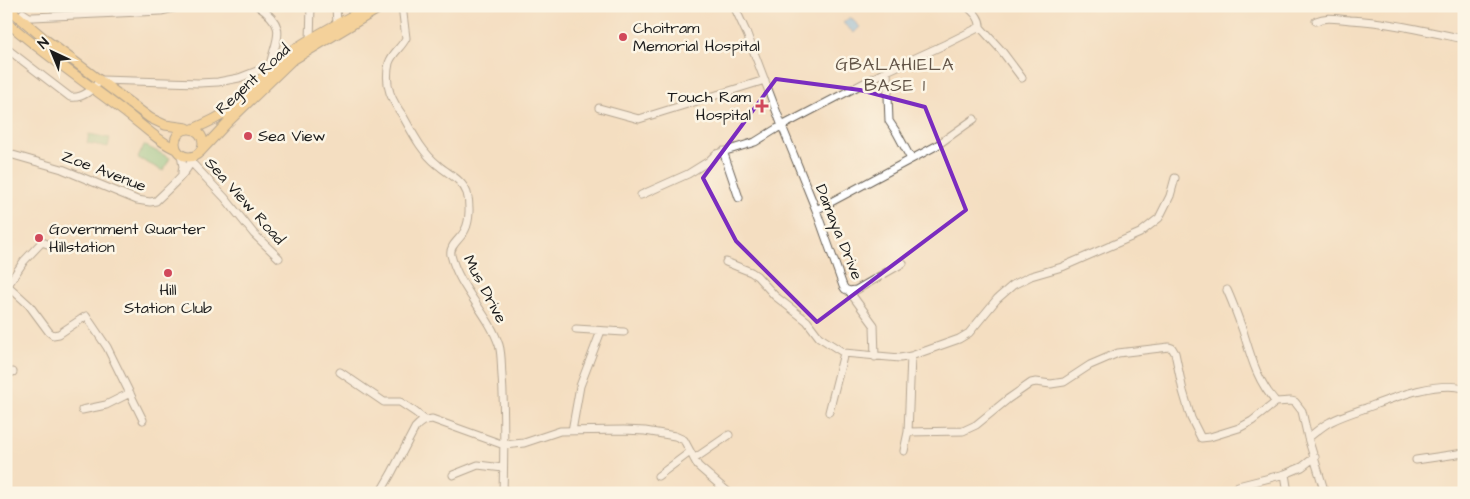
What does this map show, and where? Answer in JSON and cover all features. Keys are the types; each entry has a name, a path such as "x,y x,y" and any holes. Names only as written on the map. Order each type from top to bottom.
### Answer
{"main road":[{"name":"Regent Road","path":"190,128 212,121 229,111 270,68 288,54 370,6"},
{"name":"Regent Road","path":"195,156 270,80 297,56 383,6"},
{"path":"6,7 21,16 132,105 158,122 190,128 200,134 204,142 195,156 188,157 164,143 6,22"},
{"path":"179,152 175,144 179,133 190,128"}],"street":[{"path":"21,16 30,6"},
{"path":"21,16 161,12 182,6"},
{"path":"258,6 272,18 279,32 270,68 270,80"},
{"path":"310,40 311,6"},
{"path":"336,6 337,25"},
{"name":"Mus Drive","path":"402,6 406,38 390,60 388,71 390,92 427,155 438,166 459,180 467,194 467,228 454,245 450,254 460,278 499,345 504,401 504,444"},
{"name":"Damaya Drive","path":"734,6 747,34 816,210 843,286 849,291 856,290 903,264"},
{"path":"967,6 978,17 981,23 980,27 1001,50 1022,78"},
{"path":"1316,21 1324,18 1369,21 1393,24 1464,39"},
{"path":"641,195 688,174 709,161 716,154 755,142 887,71 980,27"},
{"path":"6,48 70,97 74,98 93,88 101,80 218,82 239,78 270,68"},
{"path":"887,71 889,121 910,159"},
{"path":"599,108 639,119 765,80"},
{"path":"816,210 936,146 974,119"},
{"path":"179,152 183,166 182,173"},
{"path":"723,152 739,198"},
{"name":"Zoe Avenue","path":"6,153 62,169 144,202 156,201 195,156"},
{"name":"Sea View Road","path":"195,156 254,234 278,258"},
{"path":"726,262 752,272 775,296 807,321 819,337 844,353 876,357 900,358 912,356 959,339 968,333 997,299 1013,285 1031,276 1062,267 1140,233 1159,218 1170,196 1175,178"},
{"path":"53,246 42,242 24,261 7,284 29,305 49,332 54,335 59,334 86,316 106,347 143,420"},
{"path":"1226,290 1257,375 1276,402"},
{"path":"849,291 874,325 876,357"},
{"path":"576,329 624,332"},
{"path":"572,431 580,386 601,331"},
{"path":"908,432 963,431 976,425 1031,383 1052,384 1064,382 1090,365 1118,353 1162,347 1172,348 1175,352 1191,418 1200,438 1210,437 1239,428 1276,402 1291,400 1302,411 1308,438 1326,493"},
{"path":"829,412 844,353"},
{"path":"904,450 908,432 912,356"},
{"path":"340,372 384,402 400,402 425,420"},
{"path":"1308,438 1329,422 1380,402 1437,387 1464,388"},
{"path":"82,410 106,405 130,393"},
{"path":"380,493 415,428 425,420 438,420 468,433 504,444 524,443 560,431 645,431 680,438 684,440 698,466 705,474 729,493"},
{"path":"658,476 729,434"},
{"path":"503,493 504,444"},
{"path":"1416,460 1464,453"},
{"path":"1236,493 1238,486 1285,474 1302,467 1315,458"},
{"path":"453,475 478,465 503,468"},
{"path":"1285,474 1288,493"}],"highlighted area":[{"path":"776,79 860,90 925,107 966,210 817,322 736,241 703,178"}],"green space":[{"path":"89,134 110,138 108,147 87,143"},
{"path":"144,145 170,158 163,171 138,158"}],"water":[{"path":"850,17 860,27 854,33 843,23"}],"place":[{"name":"Choitram Memorial Hospital","path":"623,37"},
{"name":"Touch Ram Hospital","path":"762,106"},
{"name":"Sea View","path":"248,136"},
{"name":"Government Quarter Hillstation","path":"39,238"},
{"name":"Hill Station Club","path":"168,273"}],"district":[{"name":"GBALAHIELA BASE 1","path":"895,74"}]}
